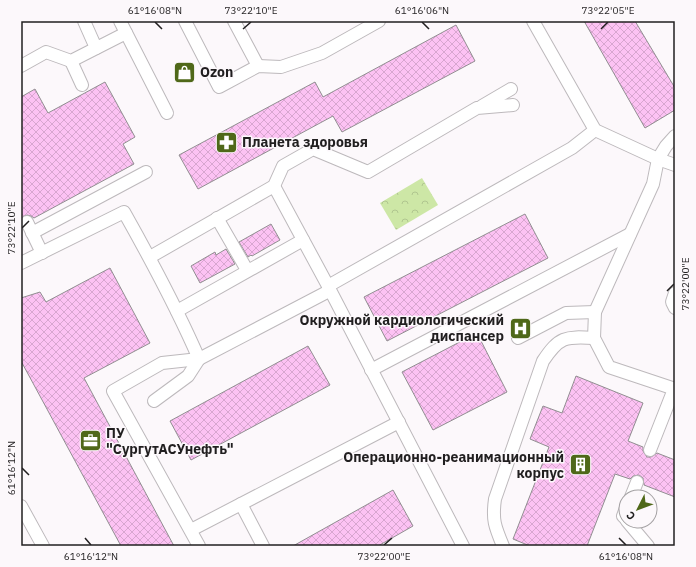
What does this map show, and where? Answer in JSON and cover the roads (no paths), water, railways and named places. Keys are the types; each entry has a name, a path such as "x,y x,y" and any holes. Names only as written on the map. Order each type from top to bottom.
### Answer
{"lane":[{"path":"84,21 96,48"},
{"path":"120,21 167,113"},
{"path":"185,21 219,87 258,66 281,66 322,53 379,21"},
{"path":"234,21 258,66"},
{"path":"533,21 595,130 658,159 675,165"},
{"path":"72,61 126,33"},
{"path":"21,66 46,52 72,61 82,84"},
{"path":"150,257 274,186 283,166 313,149 368,172 511,89"},
{"path":"477,108 513,105"},
{"path":"199,546 113,392 162,363 199,359 329,289 572,148 595,130"},
{"path":"650,450 675,389 609,367 594,338 595,312 653,184 658,159 666,146 675,136"},
{"path":"32,233 146,172"},
{"path":"274,186 463,546"},
{"path":"21,263 124,212 150,257 199,359"},
{"path":"217,218 247,270"},
{"path":"27,222 42,253"},
{"path":"371,370 630,234"},
{"path":"177,311 247,270 303,240"},
{"path":"675,293 672,302 675,308"},
{"path":"518,338 566,313 595,312"},
{"path":"504,546 495,527 493,512 496,499 543,362 556,344 564,339 573,336 594,338"},
{"path":"154,401 188,376 199,359"},
{"path":"191,530 399,422"},
{"path":"634,489 637,482"},
{"path":"241,504 263,546"},
{"path":"21,506 43,546"},
{"path":"634,529 648,546"}],"place":[{"name":"Ozon","path":"184,72"},
{"name":"Планета здоровья","path":"226,142"},
{"name":"Окружной кардиологический диспансер","path":"520,328"},
{"name":"ПУ \"СургутАСУнефть\"","path":"91,441"},
{"name":"Операционно-реанимационный корпус","path":"580,465"}]}
